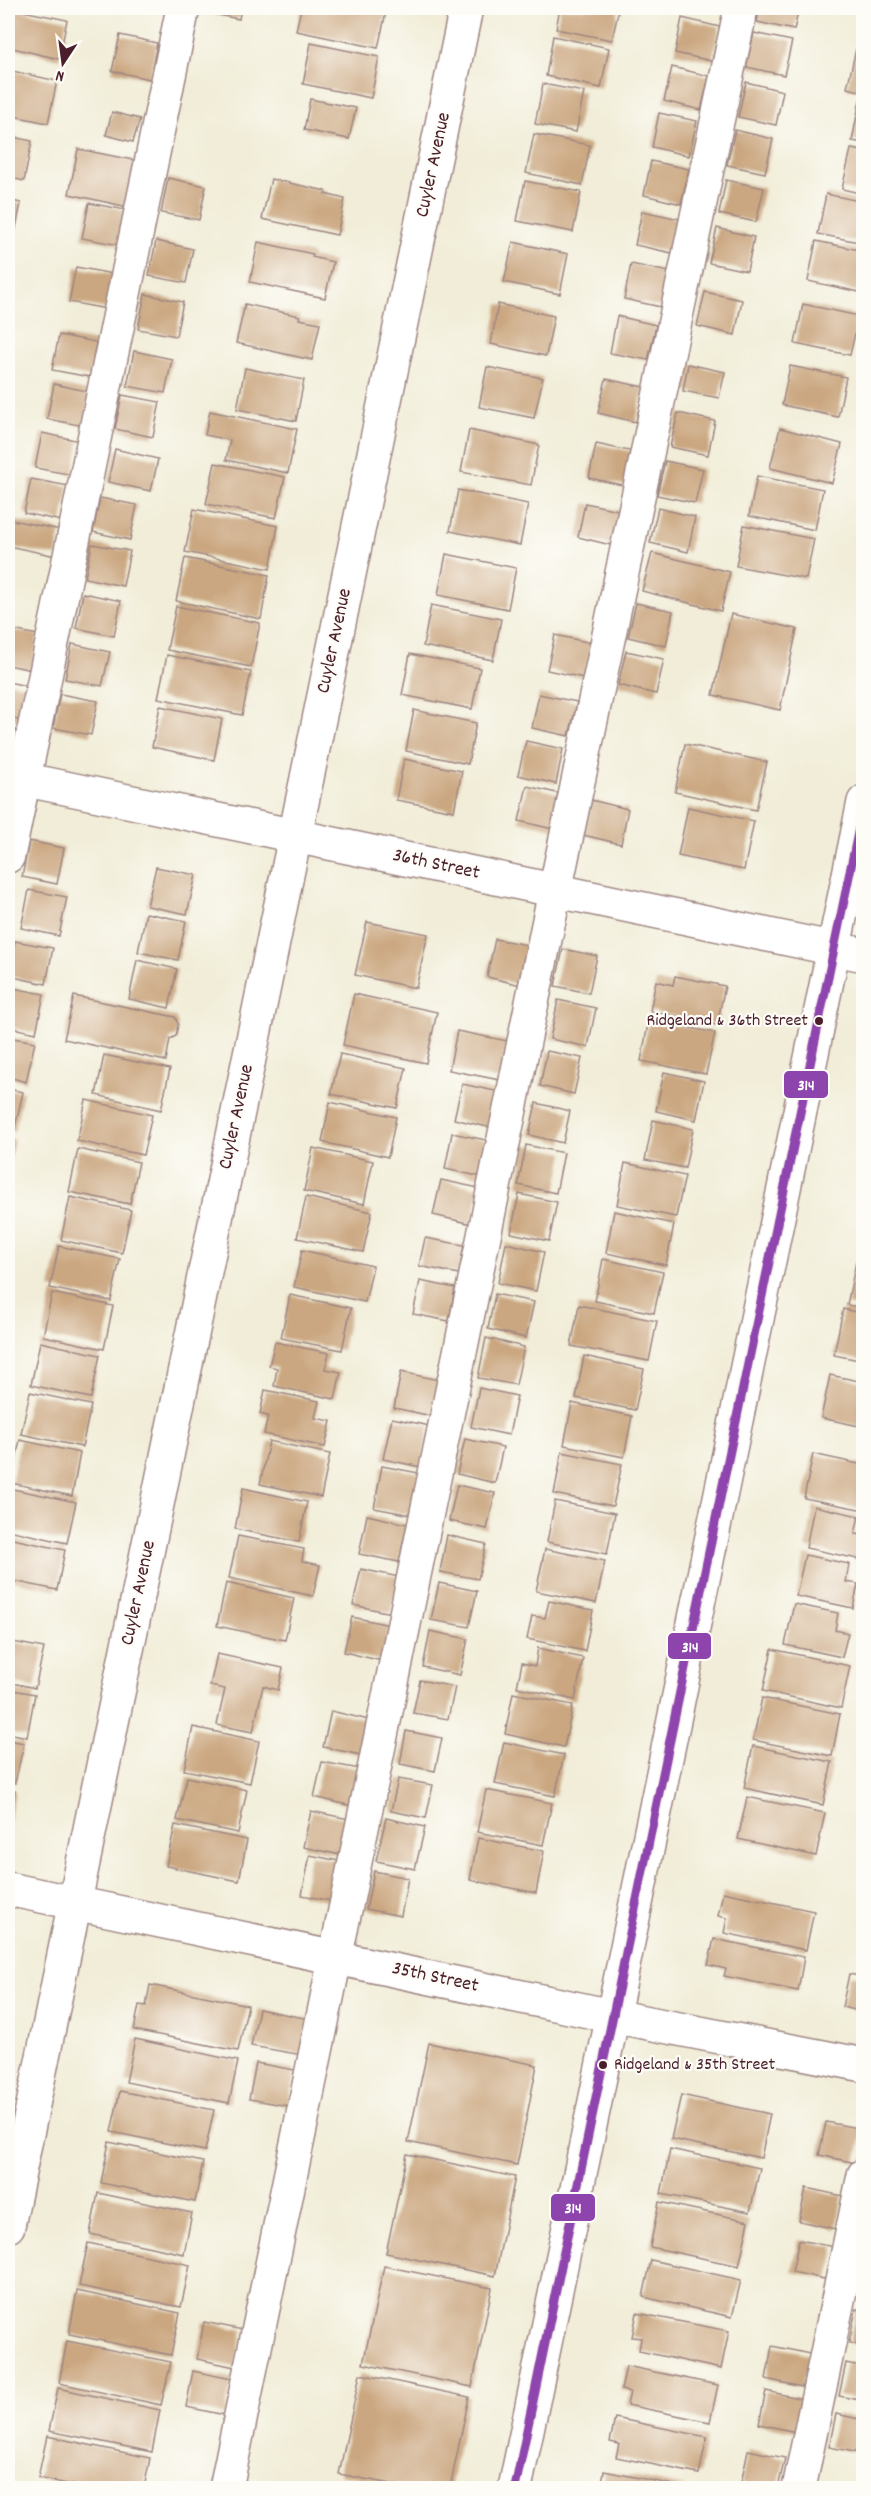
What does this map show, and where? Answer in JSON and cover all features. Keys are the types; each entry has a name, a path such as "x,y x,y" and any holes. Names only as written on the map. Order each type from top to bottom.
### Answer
{"street":[{"path":"8,856 15,777 183,8"},
{"name":"Cuyler Avenue","path":"8,2226 466,8"},
{"path":"226,2488 555,891 741,8"},
{"name":"36th Street","path":"15,777 848,952"},
{"path":"515,2488 612,2016 848,952 864,802"},
{"name":"35th Street","path":"8,1889 612,2016 864,2065"},
{"path":"799,2488 864,2175"}],"building":[{"path":"8,8 67,20 59,59 8,47"},
{"path":"204,8 241,8 239,19 203,12"},
{"path":"301,8 387,8 378,48 296,31"},
{"path":"560,8 619,8 612,40 556,29"},
{"path":"760,8 799,8 794,30 757,22"},
{"path":"682,18 720,27 712,61 675,53"},
{"path":"754,33 792,41 784,75 746,67"},
{"path":"120,35 157,43 150,79 112,71"},
{"path":"553,36 609,48 601,88 546,76"},
{"path":"311,43 379,57 371,98 303,84"},
{"path":"856,49 864,50 864,92 847,88"},
{"path":"672,67 709,76 701,110 664,101"},
{"path":"8,70 57,81 48,123 8,115"},
{"path":"746,82 783,91 776,125 738,117"},
{"path":"543,84 584,92 576,132 535,124"},
{"path":"310,99 356,108 349,139 304,130"},
{"path":"860,100 864,101 864,143 852,141"},
{"path":"112,112 140,119 133,142 106,135"},
{"path":"659,113 697,121 689,156 652,147"},
{"path":"735,130 773,139 765,173 727,165"},
{"path":"534,134 590,145 582,185 526,173"},
{"path":"8,136 32,141 24,181 8,177"},
{"path":"78,149 138,161 128,207 69,194"},
{"path":"851,149 864,151 864,194 842,189"},
{"path":"651,161 689,169 681,204 644,195"},
{"path":"168,178 206,186 199,220 161,213"},
{"path":"271,179 326,191 325,194 345,199 337,235 262,219"},
{"path":"726,180 764,188 756,222 719,214"},
{"path":"525,181 581,192 573,232 517,221"},
{"path":"826,194 864,202 864,243 818,234"},
{"path":"8,200 21,203 13,243 8,242"},
{"path":"89,203 126,210 119,245 82,238"},
{"path":"642,211 680,219 672,253 635,245"},
{"path":"717,228 754,237 747,271 709,263"},
{"path":"156,241 193,249 186,283 149,276"},
{"path":"816,241 864,251 864,293 808,281"},
{"path":"258,242 313,254 312,257 333,262 325,298 250,282"},
{"path":"513,242 568,254 560,294 504,282"},
{"path":"631,264 669,272 661,307 624,299"},
{"path":"76,267 113,274 107,309 69,302"},
{"path":"705,292 742,300 735,335 697,326"},
{"path":"145,294 183,302 176,336 138,329"},
{"path":"245,304 300,316 299,319 320,323 312,360 236,343"},
{"path":"498,304 554,316 546,356 491,344"},
{"path":"803,304 859,316 850,355 795,344"},
{"path":"617,316 656,325 648,360 610,353"},
{"path":"59,335 96,342 90,377 52,370"},
{"path":"134,351 172,359 165,393 127,386"},
{"path":"688,364 725,372 719,398 683,391"},
{"path":"790,366 846,377 838,417 782,405"},
{"path":"487,367 543,378 534,418 479,407"},
{"path":"245,368 304,380 296,421 237,409"},
{"path":"606,379 644,387 636,422 598,413"},
{"path":"54,384 91,392 84,426 47,419"},
{"path":"122,395 160,402 153,437 115,429"},
{"path":"210,411 297,429 288,473 226,460 230,440 205,435"},
{"path":"678,413 715,421 708,455 670,447"},
{"path":"780,428 842,444 832,483 770,468"},
{"path":"469,430 539,445 531,485 461,472"},
{"path":"42,433 80,441 73,475 35,468"},
{"path":"596,444 634,452 627,486 589,478"},
{"path":"115,449 158,459 151,491 108,482"},
{"path":"665,461 703,469 695,503 657,495"},
{"path":"215,463 285,477 276,518 206,504"},
{"path":"757,476 823,489 815,530 749,516"},
{"path":"31,479 69,486 62,521 24,513"},
{"path":"458,490 528,504 520,545 450,531"},
{"path":"100,498 137,505 130,540 93,532"},
{"path":"585,503 623,511 615,546 578,537"},
{"path":"658,508 695,517 688,552 650,543"},
{"path":"194,509 278,526 270,569 185,552"},
{"path":"12,520 61,530 56,556 8,546"},
{"path":"744,525 814,539 806,579 736,566"},
{"path":"92,544 130,551 123,586 85,578"},
{"path":"652,553 730,572 721,611 642,591"},
{"path":"446,554 516,568 508,609 438,595"},
{"path":"185,558 269,575 261,619 176,601"},
{"path":"83,593 121,601 114,636 76,628"},
{"path":"636,603 673,611 666,646 628,637"},
{"path":"431,605 501,619 493,660 423,646"},
{"path":"176,606 260,623 251,667 167,650"},
{"path":"731,614 797,629 780,710 713,695"},
{"path":"8,629 38,635 32,670 8,665"},
{"path":"555,635 592,643 584,678 547,670"},
{"path":"72,644 110,652 102,686 65,679"},
{"path":"626,651 664,659 656,694 618,685"},
{"path":"410,654 480,668 472,709 402,695"},
{"path":"167,655 251,672 242,715 158,698"},
{"path":"8,682 32,687 25,721 8,718"},
{"path":"60,694 98,701 91,735 53,728"},
{"path":"539,694 577,702 569,736 532,728"},
{"path":"160,706 222,719 214,760 152,747"},
{"path":"414,710 476,723 468,764 406,751"},
{"path":"526,741 563,749 556,784 518,775"},
{"path":"685,744 767,762 756,810 675,792"},
{"path":"404,759 462,771 454,811 396,800"},
{"path":"527,786 565,795 557,830 519,821"},
{"path":"591,800 628,809 621,844 583,835"},
{"path":"688,807 754,821 744,870 678,856"},
{"path":"29,841 64,848 57,884 22,877"},
{"path":"156,867 196,875 187,914 147,906"},
{"path":"29,890 67,897 59,936 21,928"},
{"path":"146,913 186,921 178,960 138,952"},
{"path":"367,922 428,934 416,988 355,975"},
{"path":"495,939 533,946 525,986 487,977"},
{"path":"15,941 53,948 46,984 8,976"},
{"path":"563,949 597,956 589,993 555,986"},
{"path":"137,960 177,969 169,1008 129,999"},
{"path":"675,976 725,986 717,1025 650,1011 656,981 673,985"},
{"path":"8,987 44,994 36,1033 8,1027"},
{"path":"354,994 437,1012 426,1063 343,1045"},
{"path":"74,996 175,1017 178,1024 176,1036 170,1039 166,1061 64,1039"},
{"path":"558,1000 596,1008 588,1047 550,1039"},
{"path":"649,1019 715,1033 706,1074 641,1061"},
{"path":"457,1031 508,1041 500,1080 449,1070"},
{"path":"8,1037 35,1042 26,1082 8,1077"},
{"path":"547,1051 582,1058 574,1094 540,1086"},
{"path":"340,1054 406,1068 397,1108 331,1094"},
{"path":"104,1055 170,1069 161,1110 96,1095"},
{"path":"664,1072 704,1081 696,1120 656,1111"},
{"path":"462,1084 500,1092 492,1128 454,1119"},
{"path":"8,1089 23,1092 14,1132 8,1130"},
{"path":"86,1100 152,1115 143,1155 77,1141"},
{"path":"330,1102 396,1117 388,1157 322,1142"},
{"path":"536,1103 570,1111 563,1143 529,1135"},
{"path":"653,1120 693,1129 685,1168 645,1160"},
{"path":"452,1133 491,1141 483,1177 445,1169"},
{"path":"8,1138 14,1140 9,1166 8,1166"},
{"path":"526,1145 564,1153 556,1193 518,1185"},
{"path":"313,1148 373,1161 364,1204 304,1191"},
{"path":"78,1149 139,1162 130,1204 69,1192"},
{"path":"625,1163 685,1176 676,1217 617,1205"},
{"path":"441,1180 479,1188 472,1224 433,1215"},
{"path":"519,1194 557,1202 549,1241 511,1233"},
{"path":"70,1197 131,1210 122,1253 61,1240"},
{"path":"306,1197 372,1212 363,1252 297,1238"},
{"path":"614,1211 674,1224 666,1265 606,1253"},
{"path":"425,1238 464,1245 459,1274 419,1266"},
{"path":"506,1243 544,1252 536,1291 498,1283"},
{"path":"59,1246 120,1259 111,1301 50,1288"},
{"path":"302,1250 373,1266 365,1302 294,1287"},
{"path":"603,1259 663,1272 654,1313 595,1301"},
{"path":"856,1262 864,1264 864,1308 847,1305"},
{"path":"420,1281 455,1288 449,1321 413,1314"},
{"path":"52,1293 113,1306 104,1349 43,1336"},
{"path":"495,1294 534,1302 526,1338 488,1329"},
{"path":"290,1295 351,1308 342,1350 281,1338"},
{"path":"579,1305 657,1321 649,1361 571,1346"},
{"path":"843,1309 864,1314 864,1361 834,1355"},
{"path":"486,1338 524,1347 516,1385 478,1378"},
{"path":"40,1342 100,1355 91,1398 31,1385"},
{"path":"275,1342 329,1353 325,1369 341,1372 335,1399 274,1386 277,1368 269,1366"},
{"path":"584,1356 644,1369 635,1410 576,1398"},
{"path":"401,1372 439,1380 432,1416 394,1408"},
{"path":"830,1375 864,1382 864,1427 821,1418"},
{"path":"479,1388 517,1396 509,1435 471,1427"},
{"path":"265,1390 319,1401 315,1418 331,1421 325,1447 264,1434 268,1416 260,1414"},
{"path":"30,1392 91,1405 82,1447 21,1434"},
{"path":"572,1403 632,1416 624,1457 564,1445"},
{"path":"392,1418 430,1426 421,1467 383,1459"},
{"path":"465,1439 503,1447 495,1483 457,1474"},
{"path":"20,1440 80,1453 72,1496 11,1483"},
{"path":"269,1441 330,1454 321,1497 260,1484"},
{"path":"562,1452 622,1464 613,1506 554,1494"},
{"path":"813,1454 864,1465 864,1510 804,1498"},
{"path":"382,1466 419,1473 411,1515 374,1508"},
{"path":"457,1485 495,1493 487,1529 449,1521"},
{"path":"8,1488 76,1502 67,1543 8,1530"},
{"path":"243,1488 307,1502 299,1542 235,1529"},
{"path":"555,1501 615,1513 607,1554 547,1542"},
{"path":"814,1506 859,1516 855,1534 864,1535 863,1560 806,1548"},
{"path":"367,1515 407,1524 399,1562 359,1554"},
{"path":"447,1535 486,1544 478,1579 440,1572"},
{"path":"238,1536 304,1549 302,1561 320,1565 313,1596 229,1578"},
{"path":"8,1538 65,1550 57,1590 8,1580"},
{"path":"545,1549 605,1561 596,1603 536,1591"},
{"path":"805,1555 849,1564 846,1582 858,1584 853,1608 796,1596"},
{"path":"361,1569 399,1577 391,1613 353,1605"},
{"path":"226,1583 294,1598 285,1640 217,1626"},
{"path":"439,1583 477,1591 469,1627 431,1620"},
{"path":"549,1601 593,1610 585,1651 527,1639 532,1616 545,1618"},
{"path":"794,1604 838,1613 835,1630 848,1633 842,1657 785,1645"},
{"path":"352,1617 390,1625 382,1661 344,1652"},
{"path":"430,1631 468,1639 460,1675 423,1667"},
{"path":"8,1641 44,1648 35,1688 8,1682"},
{"path":"538,1648 583,1658 575,1700 517,1687 522,1663 535,1666"},
{"path":"772,1649 850,1666 841,1708 763,1691"},
{"path":"217,1654 283,1668 278,1690 263,1686 253,1732 217,1725 225,1689 210,1686"},
{"path":"420,1680 455,1687 448,1719 413,1713"},
{"path":"8,1689 35,1694 27,1737 8,1733"},
{"path":"513,1693 573,1705 564,1747 505,1734"},
{"path":"762,1698 840,1714 832,1756 753,1740"},
{"path":"331,1711 369,1720 361,1755 323,1747"},
{"path":"193,1727 259,1741 250,1783 184,1770"},
{"path":"406,1731 442,1738 435,1771 400,1764"},
{"path":"8,1740 24,1743 15,1783 8,1782"},
{"path":"504,1742 564,1755 555,1796 495,1784"},
{"path":"753,1746 832,1762 823,1805 744,1788"},
{"path":"322,1762 360,1769 352,1806 314,1797"},
{"path":"187,1777 247,1790 238,1833 177,1820"},
{"path":"398,1779 433,1785 426,1818 391,1811"},
{"path":"8,1789 15,1791 9,1822 8,1821"},
{"path":"486,1790 552,1803 543,1845 477,1832"},
{"path":"747,1797 825,1813 816,1856 738,1839"},
{"path":"311,1811 349,1819 341,1855 303,1847"},
{"path":"386,1818 425,1827 415,1869 376,1861"},
{"path":"175,1825 247,1840 239,1881 166,1866"},
{"path":"478,1838 544,1851 536,1893 470,1880"},
{"path":"310,1855 344,1862 336,1902 302,1895"},
{"path":"374,1871 408,1878 401,1916 366,1909"},
{"path":"723,1892 814,1911 806,1950 724,1933 727,1918 718,1916"},
{"path":"714,1939 804,1957 798,1991 724,1976 726,1969 708,1965"},
{"path":"849,1974 864,1977 864,2012 842,2007"},
{"path":"150,1985 248,2005 238,2051 134,2030 139,2005 146,2006"},
{"path":"259,2009 309,2019 302,2055 251,2046"},
{"path":"135,2039 238,2061 229,2103 126,2082"},
{"path":"429,2043 537,2065 517,2165 408,2142"},
{"path":"256,2063 295,2070 288,2106 249,2099"},
{"path":"120,2091 214,2110 205,2151 111,2132"},
{"path":"681,2095 770,2114 761,2158 671,2139"},
{"path":"826,2122 863,2129 856,2163 819,2155"},
{"path":"109,2142 203,2162 195,2202 101,2183"},
{"path":"670,2149 760,2168 750,2212 661,2194"},
{"path":"407,2154 515,2177 495,2276 386,2253"},
{"path":"806,2188 843,2196 836,2229 799,2221"},
{"path":"98,2193 192,2213 184,2254 90,2234"},
{"path":"659,2202 749,2221 739,2266 650,2247"},
{"path":"799,2240 835,2247 829,2280 792,2272"},
{"path":"88,2243 190,2265 181,2307 79,2286"},
{"path":"651,2260 741,2280 732,2317 643,2297"},
{"path":"384,2266 492,2288 472,2387 363,2364"},
{"path":"77,2291 180,2313 171,2355 69,2334"},
{"path":"856,2309 864,2311 864,2346 849,2343"},
{"path":"637,2313 729,2331 721,2369 639,2351 641,2338 632,2337"},
{"path":"204,2322 243,2330 235,2367 197,2359"},
{"path":"67,2341 171,2362 161,2405 59,2383"},
{"path":"772,2346 810,2354 802,2387 766,2379"},
{"path":"846,2363 864,2367 864,2401 839,2396"},
{"path":"626,2366 718,2385 710,2422 627,2405 630,2392 621,2390"},
{"path":"193,2371 232,2379 225,2415 186,2407"},
{"path":"360,2374 469,2397 450,2488 411,2488 339,2474"},
{"path":"58,2388 160,2410 152,2452 49,2431"},
{"path":"766,2391 803,2399 796,2432 759,2424"},
{"path":"836,2414 864,2420 864,2454 829,2447"},
{"path":"615,2418 707,2437 699,2474 616,2457 619,2444 610,2442"},
{"path":"47,2436 150,2458 144,2488 87,2488 38,2478"},
{"path":"748,2450 785,2458 778,2488 741,2483"},
{"path":"604,2471 685,2487 685,2488 601,2488"}],"transit line":[{"name":"314","path":"515,2488 864,804"}],"place":[{"name":"Ridgeland & 36th Street","path":"819,1021"},
{"name":"Ridgeland & 35th Street","path":"603,2065"}]}
